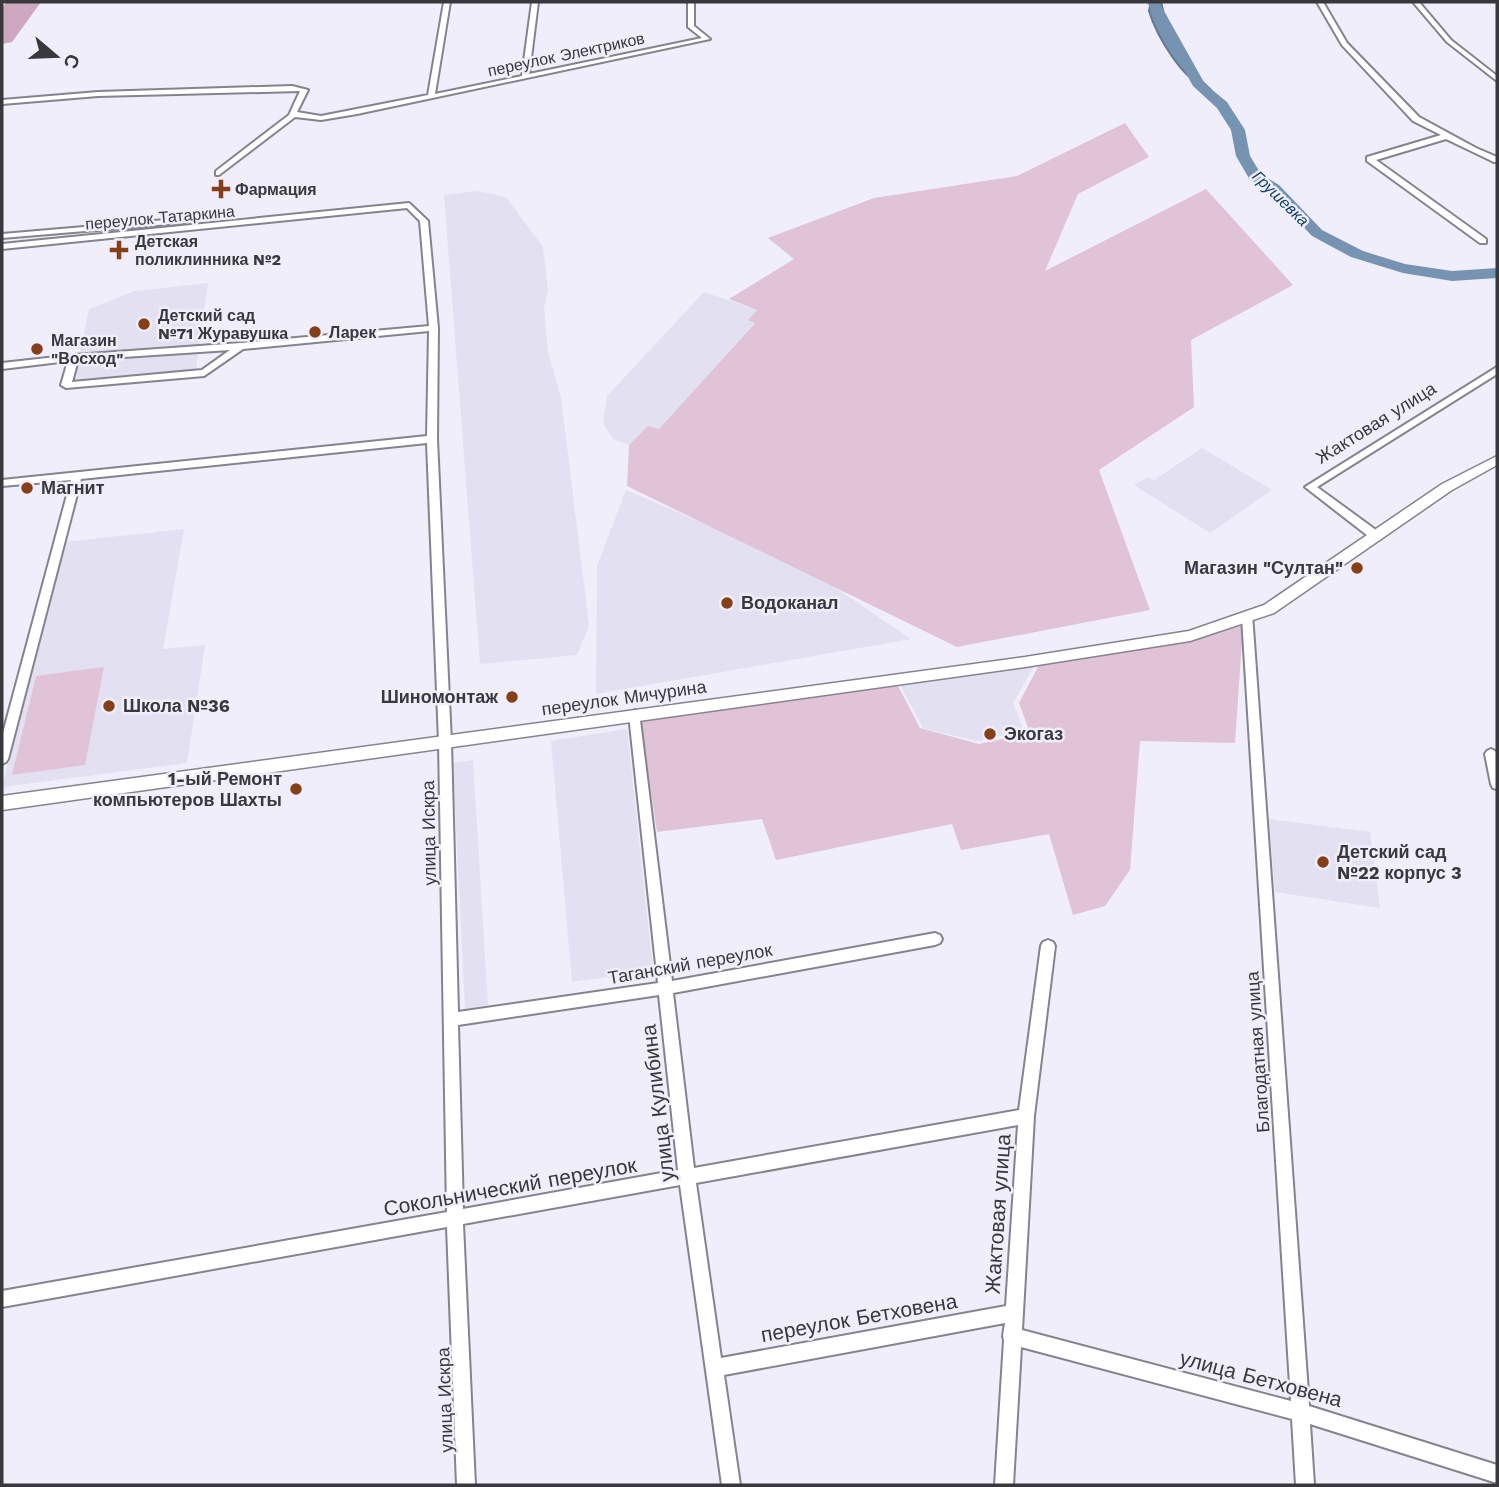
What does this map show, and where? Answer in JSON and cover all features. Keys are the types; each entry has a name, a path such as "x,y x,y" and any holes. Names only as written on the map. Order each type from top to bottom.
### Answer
{"main road":[{"name":"переулок Мичурина","path":"2,803 1177,638 1269,609 1447,487 1497,460"}],"street":[{"path":"430,95 447,2"},
{"path":"525,76 535,2"},
{"name":"переулок Электриков","path":"293,114 321,118 707,39 691,27 691,2"},
{"path":"1320,2 1344,44 1416,119 1497,160"},
{"path":"1416,2 1449,41 1497,79"},
{"path":"2,102 149,92 304,90 293,114 219,173"},
{"path":"1447,136 1370,159 1483,242"},
{"name":"переулок Татаркина","path":"2,236 367,203 391,209"},
{"name":"улица Искра","path":"391,209 409,205 424,221 434,328 432,439 444,742 455,1219 466,1485"},
{"name":"переулок Татаркина","path":"2,246 391,209"},
{"path":"2,366 434,328"},
{"path":"74,358 66,385 204,373 241,346"},
{"name":"Жактовая улица","path":"1377,536 1310,487 1497,370"},
{"path":"2,483 432,439"},
{"path":"2,759 77,476"},
{"name":"Благодатная улица","path":"1248,617 1305,1485"},
{"name":"улица Кулибина","path":"635,715 688,1177 731,1485"},
{"path":"1491,754 1497,784"},
{"name":"Таганский переулок","path":"450,1020 666,988 935,939"},
{"name":"Жактовая улица","path":"1004,1485 1026,1116 1048,946"},
{"name":"Сокольнический переулок","path":"2,1300 1026,1116"},
{"name":"переулок Бетховена","path":"714,1368 1013,1313"},
{"name":"улица Бетховена","path":"1011,1336 1300,1412 1497,1474"}],"shaded area":[{"path":"7,2 41,2 12,42 2,44 2,8"},
{"path":"1125,123 1149,157 1078,194 1045,271 1206,189 1293,285 1191,340 1194,407 1099,470 1150,610 957,647 627,486 629,445 648,426 659,429 755,323 748,320 757,310 729,299 794,259 768,238 874,198 1017,176"},
{"path":"477,191 506,197 543,247 548,290 544,308 548,352 561,398 589,625 577,655 480,664 444,195"},
{"name":"Детский сад №71 Журавушка","path":"208,283 196,370 73,384 89,309 135,291"},
{"path":"704,292 757,310 749,320 755,322 659,429 648,426 629,445 613,439 603,423 607,396"},
{"path":"1202,448 1272,490 1210,533 1134,485 1147,477 1154,480"},
{"name":"Водоканал","path":"626,490 803,566 911,639 596,694 597,566"},
{"name":"Школа №36","path":"184,529 163,649 205,645 187,763 2,787 65,542"},
{"path":"1243,625 1235,743 1140,741 1130,870 1105,906 1073,915 1049,834 961,850 952,824 776,860 762,819 657,832 640,719 897,684 920,728 979,744 1030,733 1019,703 1040,663 1198,638"},
{"path":"1036,663 1013,703 1024,731 976,741 923,728 899,683"},
{"path":"104,667 85,765 12,775 36,676"},
{"path":"627,729 653,970 572,982 551,741"},
{"path":"473,760 488,1005 465,1009 453,763"},
{"name":"Детский сад №22 корпус 3","path":"1269,819 1370,832 1380,908 1275,892"}],"water":[{"path":"1151,2 1161,2 1178,49 1191,70 1209,88 1199,84 1180,68 1153,21 1149,11"}],"waterway":[{"name":"Грушевка","path":"1153,2 1200,86 1222,105 1238,130 1243,156 1255,177 1274,188 1317,233 1357,254 1403,268 1452,276 1497,273"}],"place":[{"name":"Фармация","path":"221,189"},
{"name":"Детская поликлинника №2","path":"119,250"},
{"name":"Детский сад №71 Журавушка","path":"144,324"},
{"name":"Ларек","path":"315,332"},
{"name":"Магазин \"Восход\"","path":"37,349"},
{"name":"Магнит","path":"27,488"},
{"name":"Магазин \"Султан\"","path":"1357,568"},
{"name":"Водоканал","path":"727,603"},
{"name":"Шиномонтаж","path":"512,697"},
{"name":"Школа №36","path":"109,706"},
{"name":"Экогаз","path":"990,734"},
{"name":"1-ый Ремонт компьютеров Шахты","path":"296,789"},
{"name":"Детский сад №22 корпус 3","path":"1323,862"}]}
